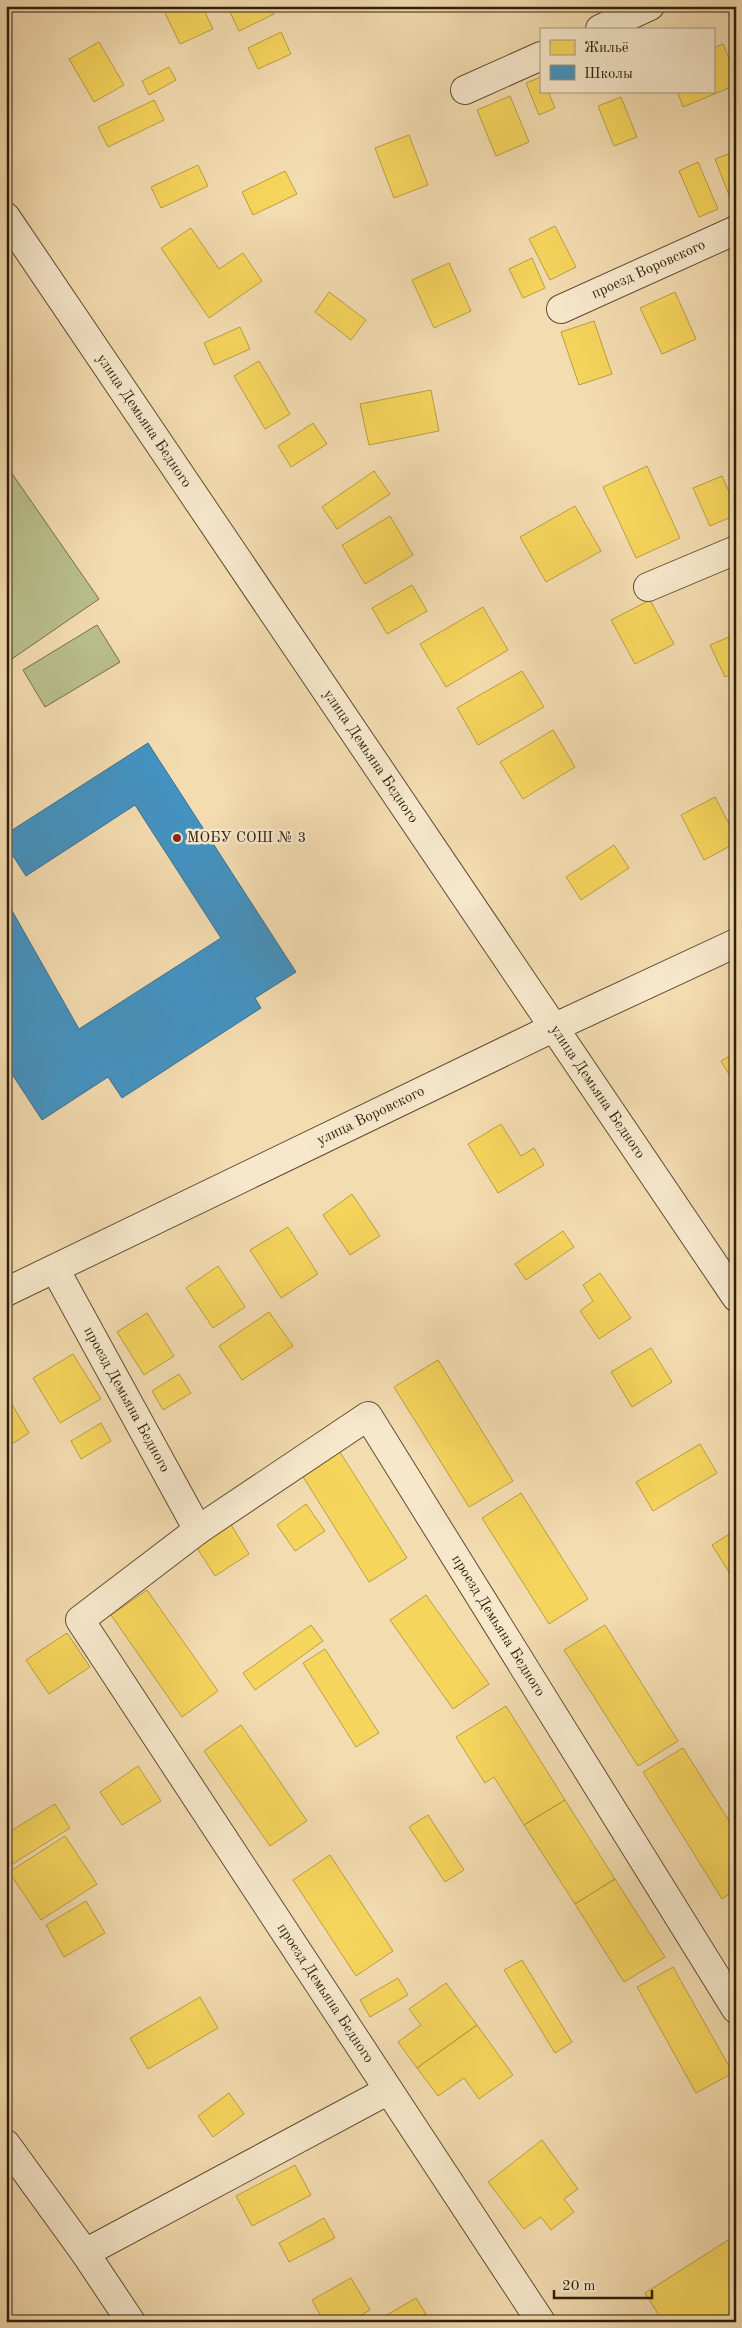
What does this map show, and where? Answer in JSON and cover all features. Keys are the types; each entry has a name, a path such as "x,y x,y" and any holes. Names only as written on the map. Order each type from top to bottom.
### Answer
{"street":[{"path":"602,28 650,6"},
{"path":"465,90 540,56"},
{"name":"улица Демьяна Бедного","path":"6,217 736,1297"},
{"name":"проезд Воровского","path":"561,309 736,230"},
{"path":"648,587 736,550"},
{"name":"улица Воровского","path":"6,1292 553,1028 736,943"},
{"name":"проезд Демьяна Бедного","path":"55,1269 198,1530"},
{"name":"проезд Демьяна Бедного","path":"540,2322 80,1620 198,1530 368,1416 736,2009"},
{"path":"86,2253 387,2090"},
{"path":"6,2144 86,2253 131,2322"}],"green space":[{"path":"6,465 99,599 6,663"},
{"path":"97,625 120,662 45,707 23,670"}],"building: Жильё":[{"path":"202,6 213,29 180,44 162,7"},
{"path":"227,6 270,6 274,14 239,31"},
{"path":"281,32 291,54 258,69 248,48"},
{"path":"99,42 124,85 94,102 69,59"},
{"path":"723,44 736,75 736,85 683,107 677,92 714,92 714,48"},
{"path":"169,67 176,80 149,95 142,81"},
{"path":"540,77 540,92 548,92 555,108 539,115 526,83"},
{"path":"510,96 529,142 496,156 477,110"},
{"path":"621,97 637,137 614,146 598,106"},
{"path":"154,100 164,120 108,147 98,127"},
{"path":"409,135 428,185 394,198 375,148"},
{"path":"736,151 736,193 729,195 715,159"},
{"path":"698,162 718,209 699,217 679,171"},
{"path":"198,165 208,186 161,208 151,187"},
{"path":"285,171 297,194 253,215 242,192"},
{"path":"555,226 576,267 550,280 529,239"},
{"path":"191,228 219,269 243,253 262,281 209,318 161,248"},
{"path":"532,258 545,288 523,298 509,269"},
{"path":"449,263 471,311 434,328 412,280"},
{"path":"329,292 366,320 351,340 315,312"},
{"path":"675,292 696,339 662,354 640,308"},
{"path":"594,321 612,374 579,385 561,332"},
{"path":"240,327 250,349 214,365 204,343"},
{"path":"259,361 290,414 265,429 234,376"},
{"path":"431,390 439,431 369,445 360,404"},
{"path":"313,423 327,444 291,467 278,446"},
{"path":"647,466 680,538 636,558 603,487"},
{"path":"374,471 390,494 337,529 322,507"},
{"path":"722,476 736,507 736,515 710,526 693,488"},
{"path":"575,506 601,551 546,582 520,537"},
{"path":"390,516 413,555 365,584 342,545"},
{"path":"412,585 427,611 387,634 372,608"},
{"path":"650,600 674,644 635,664 611,620"},
{"path":"483,607 508,650 446,687 420,644"},
{"path":"736,634 736,673 725,677 710,645"},
{"path":"522,671 544,707 478,745 457,708"},
{"path":"553,730 575,767 523,799 500,762"},
{"path":"715,797 736,837 736,843 704,860 681,815"},
{"path":"614,845 629,868 581,900 566,877"},
{"path":"736,1052 736,1086 721,1061"},
{"path":"501,1124 521,1156 534,1148 544,1165 498,1193 468,1144"},
{"path":"352,1194 380,1236 350,1255 323,1215"},
{"path":"288,1227 318,1274 281,1298 250,1250"},
{"path":"563,1231 574,1247 526,1280 515,1264"},
{"path":"218,1266 245,1307 213,1328 186,1288"},
{"path":"600,1273 631,1318 599,1339 580,1311 593,1301 583,1285"},
{"path":"269,1312 293,1346 242,1380 219,1346"},
{"path":"147,1313 174,1356 144,1375 117,1332"},
{"path":"651,1348 672,1382 632,1407 611,1372"},
{"path":"73,1354 101,1399 60,1423 33,1378"},
{"path":"438,1360 513,1481 469,1507 394,1387"},
{"path":"179,1374 191,1393 163,1410 152,1391"},
{"path":"11,1403 29,1433 12,1444 6,1435 6,1406"},
{"path":"101,1423 111,1441 81,1459 71,1441"},
{"path":"700,1444 717,1473 653,1511 636,1482"},
{"path":"338,1449 407,1558 369,1582 300,1472"},
{"path":"521,1493 588,1599 549,1624 482,1518"},
{"path":"306,1504 325,1531 295,1551 277,1525"},
{"path":"230,1523 249,1554 215,1576 195,1545"},
{"path":"736,1530 736,1583 712,1545"},
{"path":"147,1590 218,1691 182,1717 111,1615"},
{"path":"426,1595 489,1684 453,1709 390,1620"},
{"path":"311,1625 323,1641 255,1690 243,1673"},
{"path":"605,1625 678,1741 638,1766 564,1650"},
{"path":"67,1633 90,1667 49,1694 26,1660"},
{"path":"325,1649 379,1733 356,1747 303,1663"},
{"path":"506,1706 565,1800 524,1825 494,1777 485,1783 456,1737"},
{"path":"241,1725 307,1821 270,1846 204,1751"},
{"path":"683,1748 736,1832 736,1890 722,1899 643,1772"},
{"path":"138,1766 161,1801 122,1825 100,1792"},
{"path":"565,1800 615,1879 575,1904 524,1825"},
{"path":"55,1804 70,1828 6,1868 6,1834"},
{"path":"428,1815 464,1870 445,1882 409,1827"},
{"path":"65,1836 97,1884 41,1920 9,1872"},
{"path":"330,1855 393,1951 356,1976 293,1880"},
{"path":"615,1879 665,1957 624,1982 575,1904"},
{"path":"86,1901 105,1933 64,1957 46,1925"},
{"path":"522,1960 572,2042 555,2053 504,1970"},
{"path":"673,1967 733,2073 696,2093 637,1987"},
{"path":"398,1978 408,1995 370,2017 360,2000"},
{"path":"446,1983 477,2025 417,2068 398,2042 421,2025 409,2009"},
{"path":"200,1997 218,2028 148,2069 130,2038"},
{"path":"477,2025 513,2075 479,2099 464,2078 438,2096 417,2068"},
{"path":"229,2093 244,2114 213,2137 198,2116"},
{"path":"542,2140 578,2189 564,2199 574,2212 551,2230 541,2217 524,2229 488,2182"},
{"path":"295,2165 311,2195 252,2226 236,2196"},
{"path":"324,2218 335,2238 289,2262 279,2243"},
{"path":"736,2235 736,2320 732,2322 663,2322 645,2293"},
{"path":"351,2278 370,2310 350,2322 324,2322 312,2300"},
{"path":"416,2298 426,2314 413,2322 375,2322"}],"building: Школы":[{"path":"148,743 296,972 255,998 261,1008 122,1098 108,1077 42,1120 6,1065 6,900 79,1029 221,938 135,805 26,876 6,845 6,834"}],"place":[{"name":"МОБУ СОШ № 3","path":"177,838"}]}
